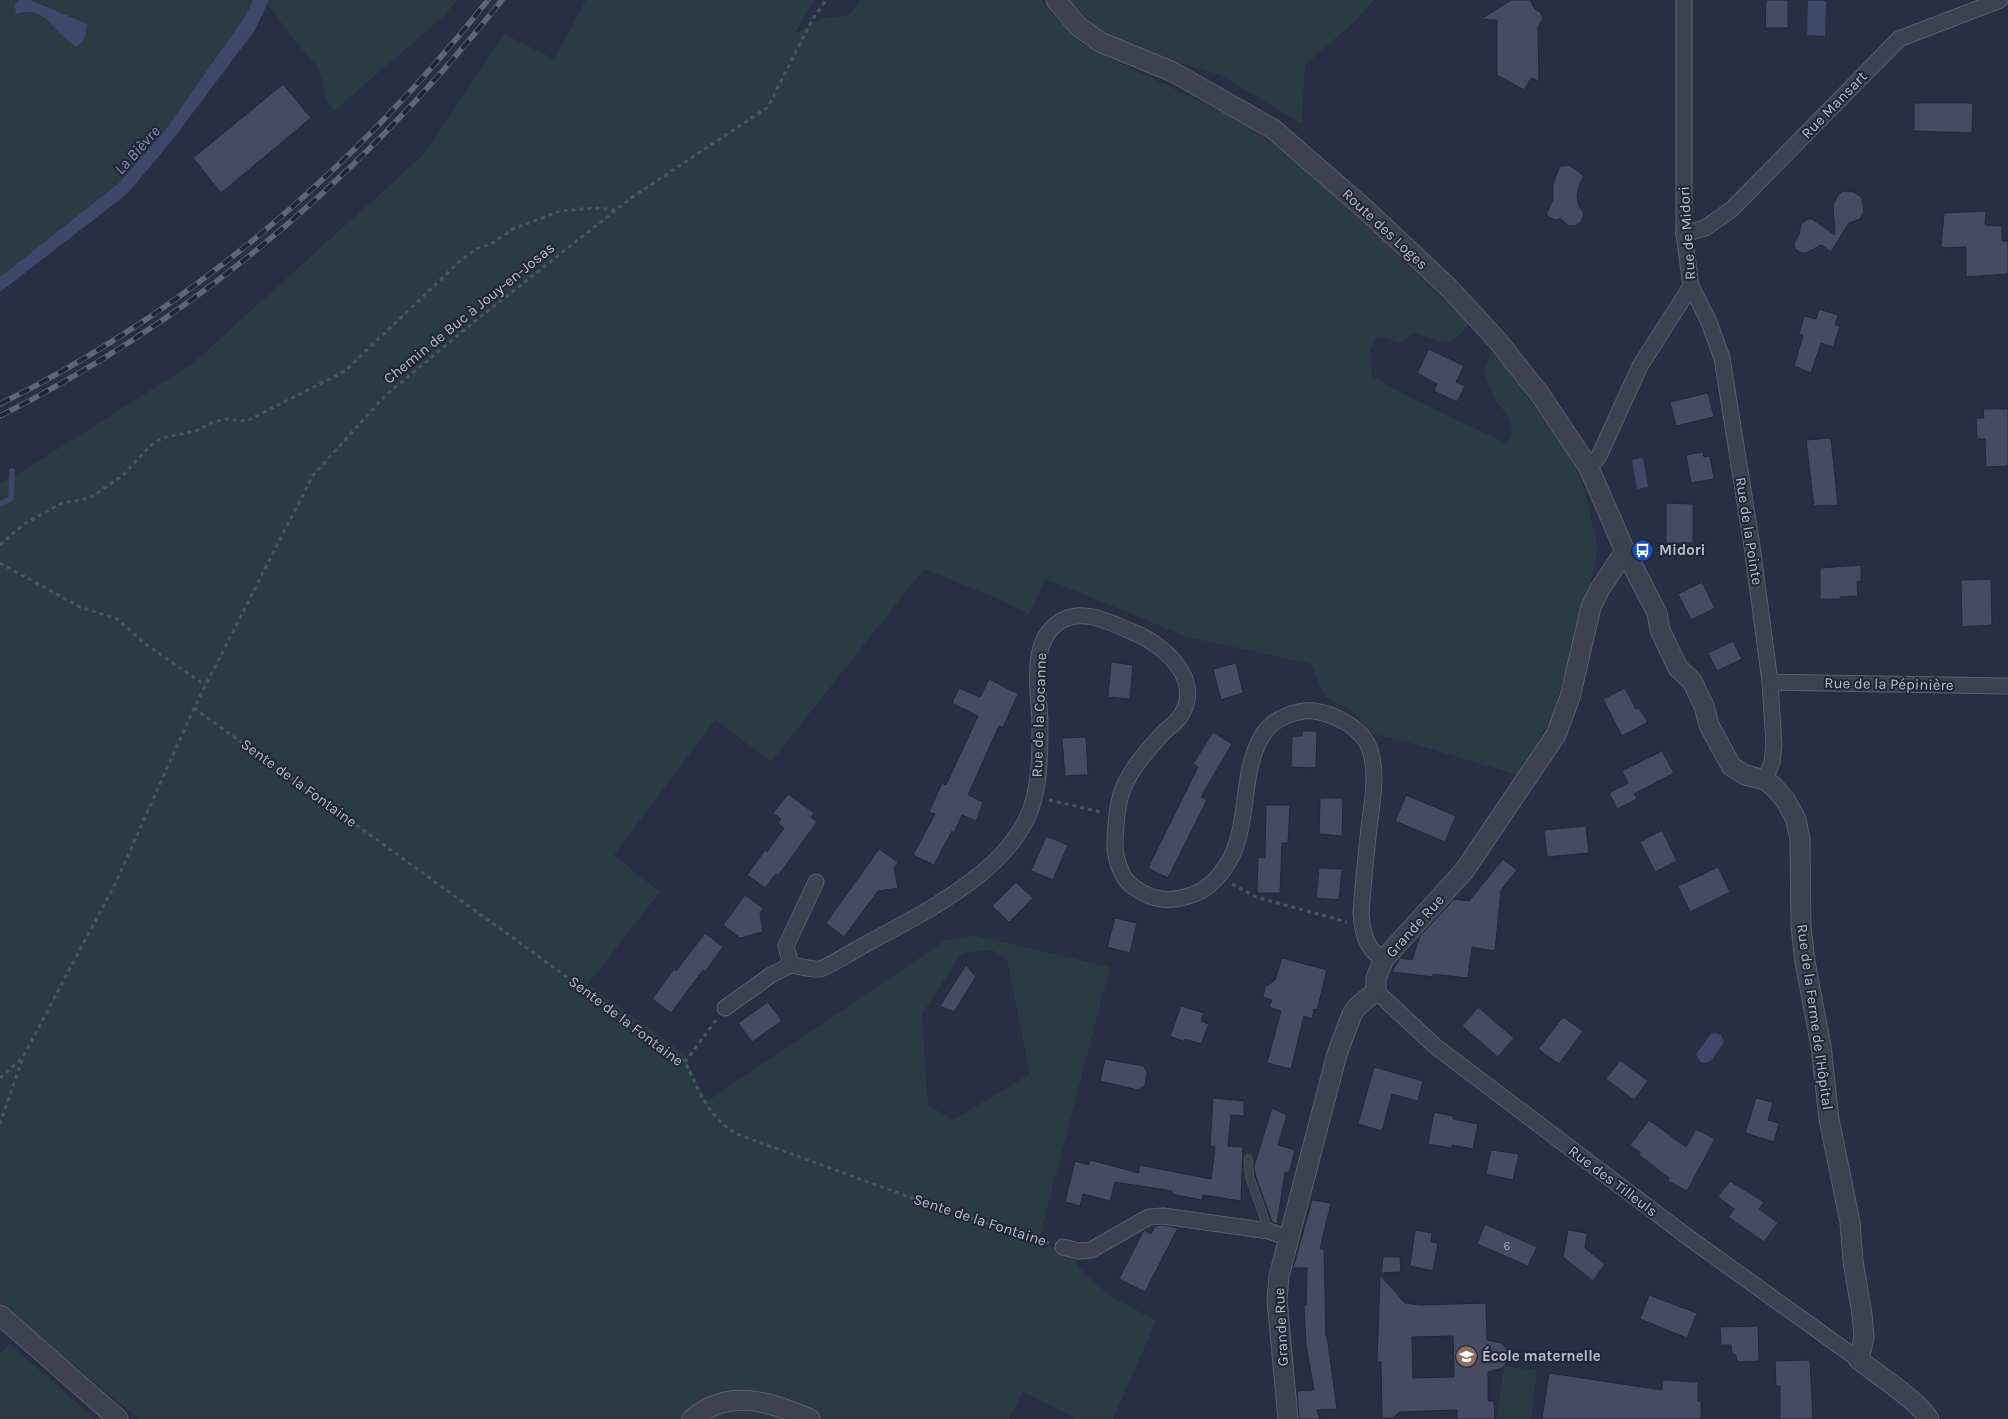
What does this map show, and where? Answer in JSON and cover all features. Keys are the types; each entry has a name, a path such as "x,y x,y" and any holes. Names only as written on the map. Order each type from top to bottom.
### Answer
{"street":[{"name":"Route des Loges","path":"1056,0 1078,26 1100,42 1173,72 1273,129 1312,162 1449,288 1497,340 1539,393 1589,468 1625,551"},
{"name":"Rue de Midori","path":"1589,468 1599,456 1640,366 1691,286 1684,234 1684,0"},
{"name":"Rue Mansart","path":"1684,234 1705,228 1732,209 1899,38 2000,0"},
{"name":"Rue de la Pointe","path":"1691,286 1722,358 1752,546 1770,682 1774,744 1772,762 1765,780"},
{"name":"Rue de la Ferme de l'Hôpital","path":"1625,551 1657,613 1660,630 1678,668 1692,682 1704,706 1709,725 1731,766 1745,775 1765,780 1774,787 1786,801 1796,820 1800,839 1801,926 1805,962 1821,1046 1829,1119 1850,1222 1853,1261 1862,1314 1864,1337 1859,1360"},
{"name":"Grande Rue","path":"1288,1419 1278,1300 1279,1276 1337,1054 1352,1014 1357,1007 1376,991 1376,978 1384,959 1464,871 1556,736 1570,697 1591,607 1600,589 1625,551"},
{"name":"Rue de la Cocanne","path":"791,965 819,969 933,908 974,880 1007,850 1022,828 1035,796 1040,724 1039,659 1042,645 1050,629 1063,619 1076,615 1093,617 1137,633 1160,646 1181,668 1188,692 1181,716 1138,763 1123,788 1116,816 1114,850 1126,882 1142,893 1154,898 1175,900 1193,895 1209,887 1229,861 1238,843 1254,755 1265,731 1283,717 1303,712 1314,711 1342,719 1370,747 1374,789 1360,913 1369,946 1384,959"},
{"name":"Rue de la Pépinière","path":"1770,682 2008,686"},
{"path":"725,1008 770,975 791,965 786,946 816,882"},
{"name":"Rue des Tilleuls","path":"1376,991 1436,1046 1690,1238 1859,1360"},
{"name":"Sente de la Fontaine","path":"1063,1247 1078,1251 1091,1250 1149,1217 1157,1216 1268,1231 1288,1238"},
{"path":"0,1315 118,1419"},
{"path":"1859,1360 1915,1404 1929,1419"},
{"path":"692,1419 713,1406 732,1400 754,1400 774,1404 810,1419"}],"lane":[{"path":"1248,1159 1250,1178 1268,1231"}],"path":[{"name":"Chemin de Buc à Jouy-en-Josas","path":"23,1057 117,880 205,685 313,475 385,396 615,210 768,107 812,20 826,0"},
{"path":"0,544 24,524 62,503 90,498 122,476 150,446 162,438 196,431 213,422 226,419 247,421 344,371 459,262 476,249 491,244 512,229 560,211 595,208 615,210"},
{"path":"0,563 80,607 116,619 144,642 205,685"},
{"name":"Sente de la Fontaine","path":"194,708 685,1062 713,1115 728,1129 942,1209 1063,1247"},
{"path":"1035,796 1116,816"},
{"path":"1219,876 1256,897 1362,926"},
{"path":"685,1062 725,1008"},
{"path":"0,1078 23,1057"},
{"path":"0,1124 23,1057"}],"shaded area":[{"path":"0,0 253,0 246,15 166,129 119,183 0,277"},
{"path":"269,0 457,0 446,14 334,111 326,99 319,69 290,35 268,4"},
{"path":"586,0 815,0 794,34 822,18 847,16 858,4 858,0 1042,0 1044,5 1083,45 1243,122 1295,160 1364,221 1428,286 1469,323 1461,334 1447,343 1413,333 1402,343 1378,336 1370,350 1372,376 1413,399 1504,442 1510,439 1510,420 1493,396 1484,369 1492,352 1505,364 1575,465 1584,488 1598,549 1592,577 1552,718 1518,775 1414,744 1373,734 1351,710 1325,697 1311,664 1187,637 1046,579 1029,614 1003,601 924,569 771,762 715,720 614,855 660,892 588,984 683,1053 706,1102 946,940 973,935 1110,967 1038,1243 1070,1251 1081,1270 1109,1295 1156,1321 1113,1419 1076,1419 1023,1392 1009,1419 139,1419 0,1305 0,483 26,469 192,364 424,154 504,34 554,59","holes":["992,950 1007,960 1030,1074 953,1120 928,1105 922,1014 962,953"]},
{"path":"1068,0 1374,0 1353,23 1305,65 1302,124 1220,75 1109,40"},
{"path":"10,1344 95,1419 0,1419 0,1354"},
{"path":"1504,1366 1537,1370 1531,1419 1497,1418"}],"water":[{"path":"19,0 30,0 87,24 85,38 77,47 36,13 16,14 15,5"},
{"path":"253,0 269,0 255,30 170,143 127,194 0,292 0,277 119,183 166,129 246,15"},
{"path":"1808,1 1826,1 1825,36 1807,35"},
{"path":"1643,458 1648,487 1637,489 1632,460"},
{"path":"1715,1033 1721,1035 1724,1042 1712,1060 1706,1063 1700,1062 1696,1054 1710,1035"}],"building":[{"path":"1511,0 1530,0 1543,18 1538,27 1539,81 1531,78 1524,90 1497,75 1497,20 1481,19"},
{"path":"1766,0 1788,0 1788,28 1765,28"},
{"path":"283,84 311,118 221,193 193,158"},
{"path":"1914,103 1973,103 1972,133 1914,131"},
{"path":"1569,165 1584,176 1579,186 1577,197 1579,206 1584,214 1581,222 1575,226 1569,226 1561,219 1555,220 1546,215 1553,199 1553,184 1560,166"},
{"path":"1843,191 1854,192 1862,198 1864,211 1860,219 1849,223 1831,252 1821,245 1806,253 1801,253 1795,249 1794,243 1799,235 1801,224 1808,219 1812,219 1835,235 1833,205 1838,195"},
{"path":"1986,211 1985,225 2002,226 2002,241 2008,241 2008,274 1966,277 1966,247 1941,248 1944,213"},
{"path":"1819,309 1838,315 1835,325 1840,326 1833,347 1821,343 1811,373 1794,366 1803,336 1799,334 1804,316 1816,319"},
{"path":"1429,349 1464,366 1456,382 1465,386 1457,402 1434,391 1437,384 1417,373"},
{"path":"1708,393 1714,417 1676,426 1670,402"},
{"path":"1983,409 2008,409 2008,466 1986,467 1985,439 1977,439 1976,418 1984,418"},
{"path":"1831,438 1838,505 1814,506 1806,440"},
{"path":"1703,452 1704,457 1710,456 1714,479 1691,483 1686,455"},
{"path":"1666,503 1693,504 1693,543 1666,543"},
{"path":"1861,565 1861,581 1857,582 1858,596 1840,597 1840,599 1820,599 1820,568"},
{"path":"1991,579 1992,625 1962,627 1961,580"},
{"path":"1702,582 1715,608 1691,620 1678,594"},
{"path":"1733,641 1742,659 1717,671 1708,653"},
{"path":"1111,662 1133,665 1130,699 1108,697"},
{"path":"1236,663 1243,693 1221,700 1213,669"},
{"path":"989,679 1018,694 1003,727 999,726 968,795 983,802 976,821 962,815 954,833 952,831 934,865 913,855 935,814 929,812 942,783 946,785 978,716 952,703 959,688 980,697"},
{"path":"1625,688 1636,709 1639,708 1648,722 1622,736 1603,699"},
{"path":"1302,731 1317,731 1316,768 1291,767 1292,736 1302,736"},
{"path":"1213,732 1232,744 1201,797 1207,800 1168,878 1148,868 1198,767 1193,764"},
{"path":"1086,737 1088,775 1065,776 1062,738"},
{"path":"1662,751 1674,773 1634,794 1637,799 1617,809 1609,793 1628,783 1622,771"},
{"path":"788,794 814,813 811,817 817,822 778,876 776,874 765,888 747,875 784,828 778,824 781,819 773,813"},
{"path":"1406,795 1456,816 1445,842 1395,821"},
{"path":"1320,798 1343,798 1342,836 1319,834"},
{"path":"1266,805 1290,805 1288,843 1282,843 1280,893 1257,893 1258,857 1265,858"},
{"path":"1586,826 1589,853 1547,857 1544,830"},
{"path":"1662,830 1677,861 1655,872 1640,842"},
{"path":"1046,836 1068,845 1053,880 1031,871"},
{"path":"879,849 898,862 894,868 898,888 878,891 844,937 826,923"},
{"path":"1503,859 1517,870 1501,890 1495,951 1472,947 1468,978 1433,974 1433,977 1392,972 1400,958 1412,960 1420,936 1454,899 1469,901"},
{"path":"1718,867 1730,892 1690,912 1678,886"},
{"path":"1319,868 1342,869 1339,900 1316,898"},
{"path":"1016,882 1033,898 1009,922 992,906"},
{"path":"745,895 763,908 760,913 763,932 740,938 723,925"},
{"path":"1115,918 1137,923 1130,953 1107,947"},
{"path":"705,933 723,947 671,1013 652,999 674,969 676,971"},
{"path":"1282,958 1327,970 1317,1010 1314,1009 1312,1019 1304,1016 1291,1069 1267,1063 1281,1011 1269,1007 1272,1000 1263,997 1265,987 1275,980"},
{"path":"966,965 976,977 954,1012 940,1006"},
{"path":"768,1002 782,1021 752,1042 738,1023"},
{"path":"1181,1006 1204,1013 1201,1021 1209,1024 1201,1044 1185,1039 1185,1042 1170,1036"},
{"path":"1478,1007 1514,1038 1498,1057 1462,1026"},
{"path":"1563,1017 1583,1031 1559,1064 1538,1049"},
{"path":"1105,1059 1144,1066 1147,1073 1145,1085 1138,1090 1100,1081"},
{"path":"1620,1060 1648,1081 1634,1100 1606,1079"},
{"path":"1374,1067 1423,1081 1418,1101 1392,1094 1382,1131 1358,1124"},
{"path":"1213,1098 1244,1101 1244,1116 1231,1115 1228,1146 1243,1147 1241,1201 1203,1195 1202,1200 1172,1194 1172,1191 1115,1182 1110,1201 1083,1194 1080,1206 1065,1202 1075,1161 1089,1165 1090,1160 1139,1173 1139,1165 1211,1179 1215,1147 1210,1146"},
{"path":"1756,1098 1773,1102 1768,1120 1779,1123 1774,1142 1745,1133"},
{"path":"1272,1108 1287,1115 1278,1145 1295,1150 1289,1173 1285,1172 1277,1224 1272,1222 1254,1166"},
{"path":"1434,1112 1453,1116 1453,1119 1478,1124 1473,1149 1452,1145 1451,1148 1428,1144"},
{"path":"1649,1120 1686,1147 1696,1129 1715,1139 1687,1191 1668,1181 1669,1178 1639,1155 1640,1152 1630,1145"},
{"path":"1491,1150 1519,1154 1513,1180 1486,1174"},
{"path":"1730,1181 1764,1202 1759,1209 1778,1223 1764,1242 1728,1217 1734,1209 1718,1197"},
{"path":"1312,1200 1331,1203 1320,1249 1324,1249 1326,1336 1337,1409 1317,1410 1320,1419 1299,1419 1297,1391 1314,1390 1306,1345 1304,1305 1306,1305 1307,1268 1293,1268"},
{"path":"1485,1224 1537,1247 1528,1266 1477,1244"},
{"path":"1163,1225 1178,1228 1145,1292 1119,1279 1144,1230 1151,1234 1155,1226"},
{"path":"1415,1230 1432,1233 1431,1242 1438,1243 1433,1271 1410,1266"},
{"path":"1568,1230 1587,1233 1585,1248 1605,1264 1593,1281 1563,1257"},
{"path":"1383,1257 1400,1257 1401,1272 1381,1273"},
{"path":"1380,1275 1405,1303 1421,1305 1486,1303 1487,1340 1501,1343 1506,1348 1508,1355 1507,1362 1502,1368 1488,1372 1488,1401 1494,1401 1495,1419 1457,1419 1457,1410 1399,1412 1393,1418 1382,1418 1381,1362 1377,1362","holes":["1453,1336 1454,1377 1413,1378 1412,1337"]},
{"path":"1649,1295 1697,1313 1687,1338 1640,1319"},
{"path":"1758,1326 1759,1361 1737,1362 1736,1355 1732,1354 1731,1345 1721,1345 1720,1327"},
{"path":"1810,1360 1813,1419 1780,1419 1780,1386 1776,1386 1775,1361"},
{"path":"1549,1373 1662,1390 1663,1380 1698,1382 1698,1401 1701,1401 1701,1419 1542,1419"}],"waterway":[{"name":"La Bièvre","path":"0,504 11,499 12,471"}],"railway":[{"path":"0,404 71,366 139,324 204,278 266,229 326,176 383,120 437,61 488,0"},
{"path":"0,416 73,377 143,333 210,286 274,236 335,182 393,124 449,64 502,0"}],"place":[{"name":"Midori","path":"1643,550"},
{"name":"École maternelle","path":"1466,1356"}]}
